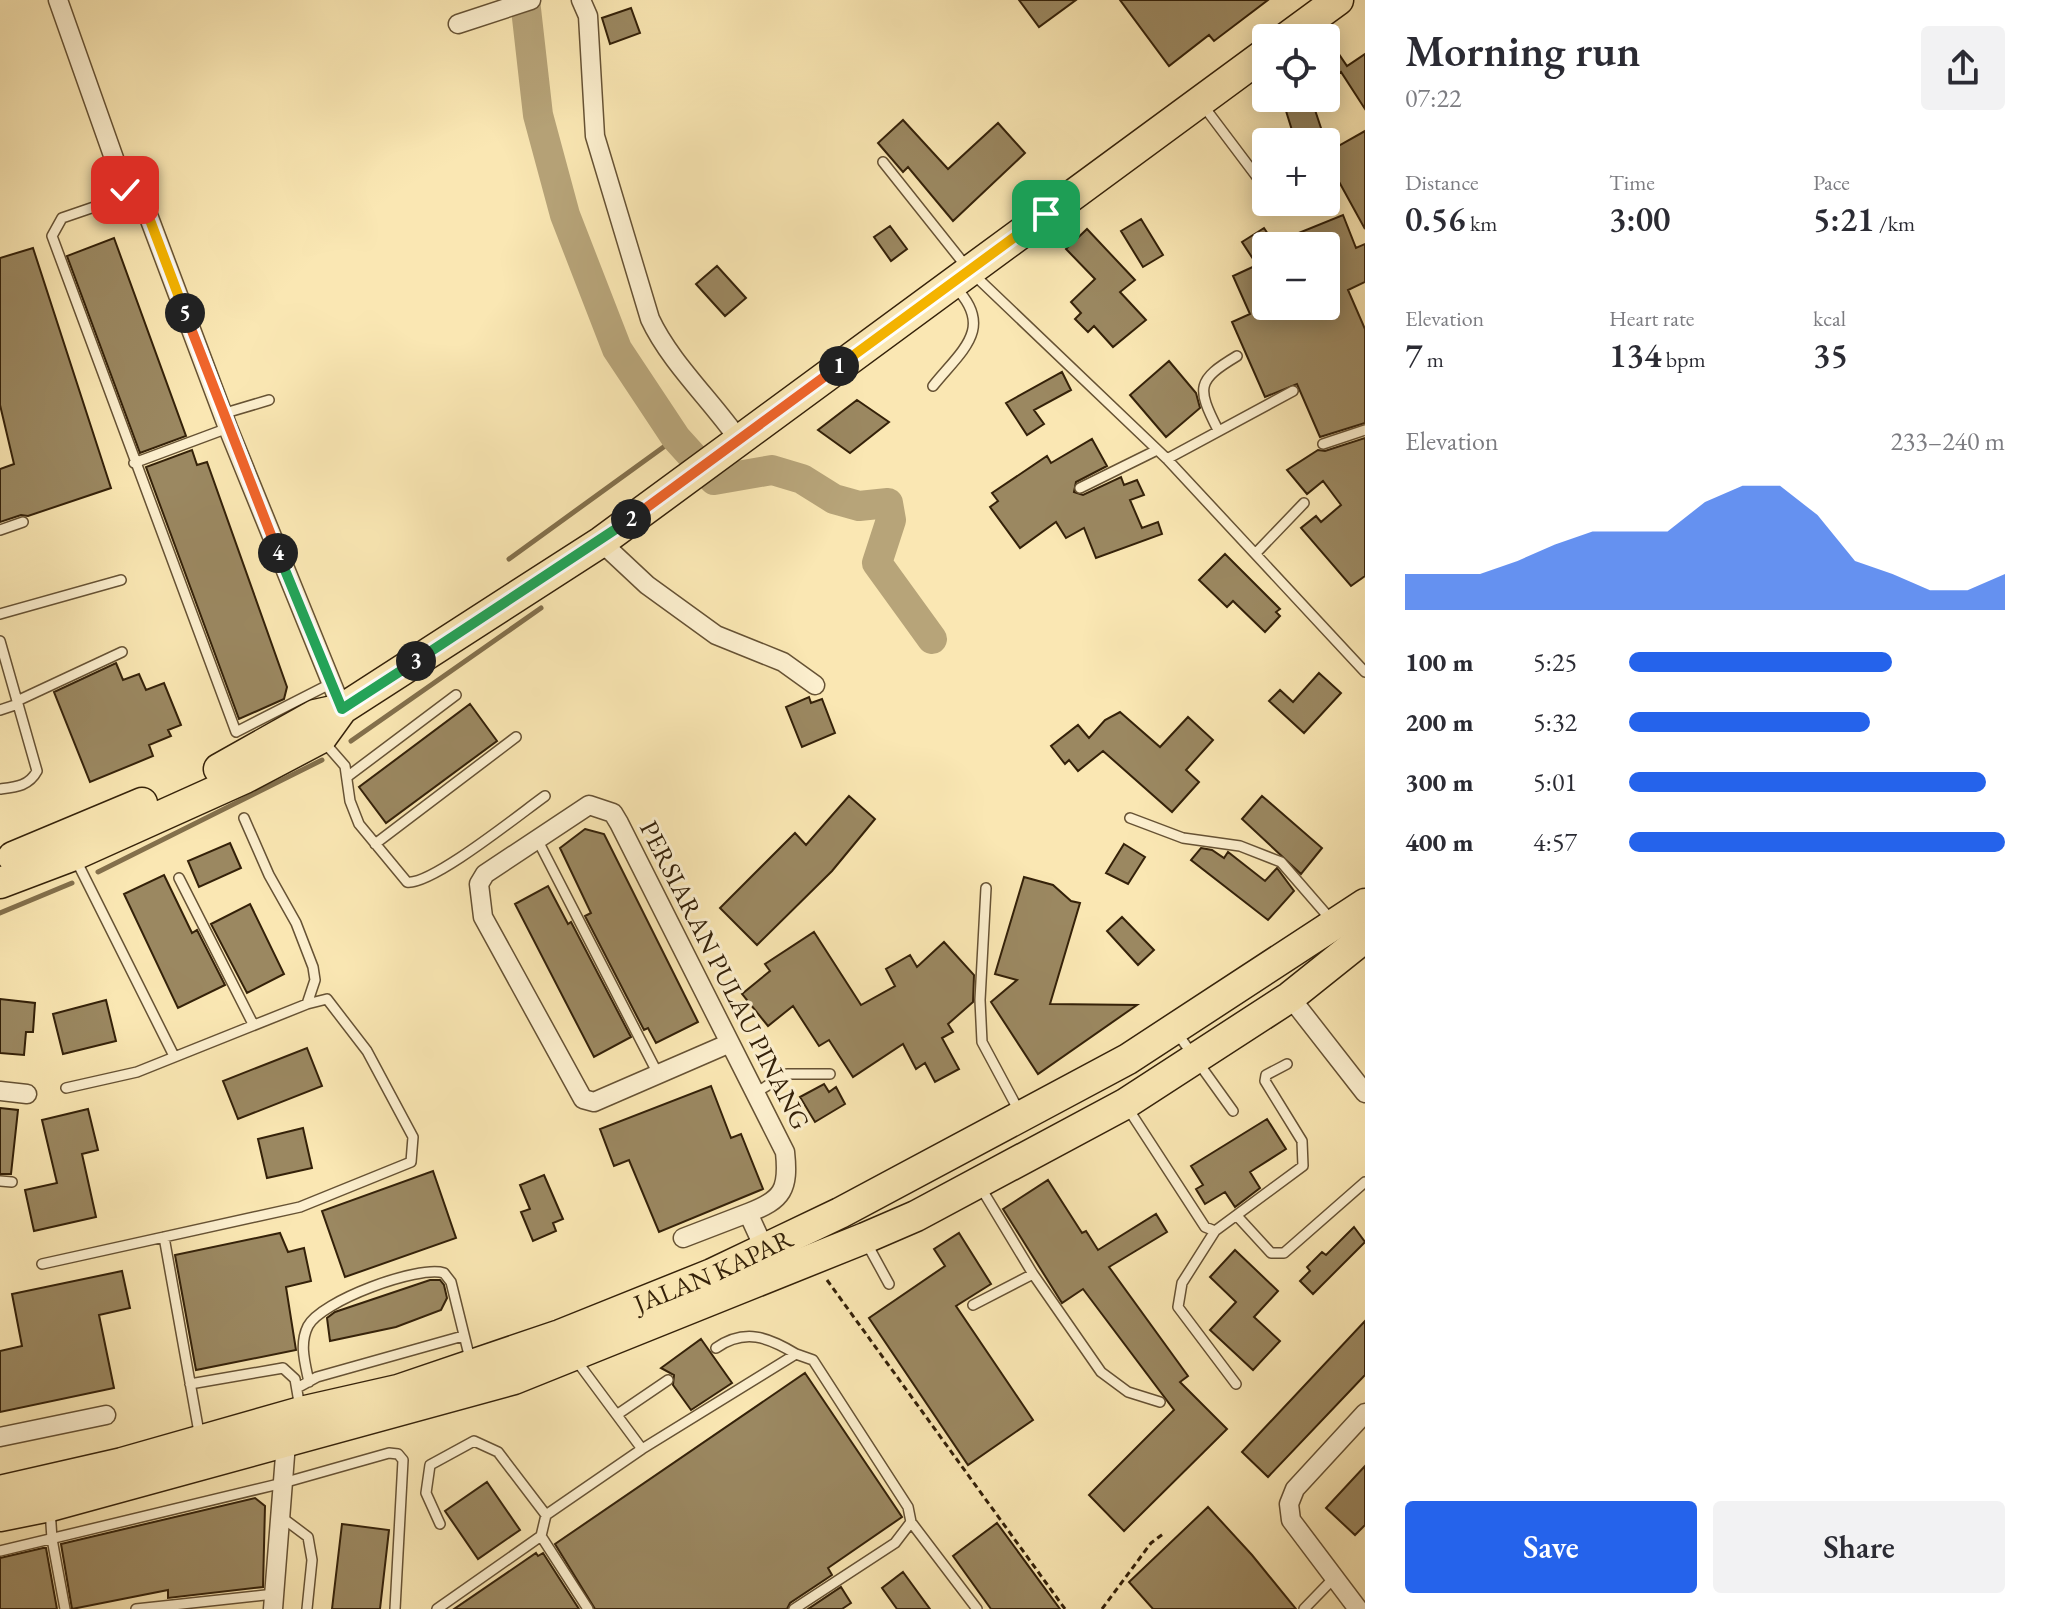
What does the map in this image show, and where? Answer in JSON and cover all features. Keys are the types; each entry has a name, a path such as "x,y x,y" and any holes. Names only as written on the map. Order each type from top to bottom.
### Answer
{"main road":[{"path":"1305,24 1338,0"},
{"path":"0,862 207,776 315,715 336,697 601,542 1252,63"},
{"path":"0,883 74,855 213,794 321,738 336,697"},
{"name":"JALAN KAPAR","path":"0,1491 201,1441 299,1400 398,1390 473,1366 638,1305 765,1250 1022,1117 1175,1030 1365,904"},
{"name":"JALAN KAPAR","path":"0,1516 50,1506 514,1379 674,1318 811,1258 865,1238 1125,1104 1196,1061 1290,997 1365,937"}],"street":[{"path":"58,0 336,697"},
{"path":"458,24 531,0"},
{"path":"581,0 588,16 595,136 650,319 660,341 711,400 731,446"},
{"path":"601,542 647,585 716,635 783,662 815,685"},
{"name":"PERSIARAN PULAU PINANG","path":"537,839 589,805 613,813 785,1152 786,1182 778,1199 683,1238"},
{"path":"537,839 485,874 479,884 483,917 583,1099 594,1102 730,1043"},
{"path":"1290,997 1365,1093"},
{"path":"0,1091 27,1094"},
{"path":"748,1213 765,1250"},
{"path":"1358,1609 1291,1520 1289,1504 1295,1489 1365,1413"},
{"path":"0,1437 106,1415"},
{"path":"274,1602 286,1443"}],"lane":[{"path":"1200,102 1252,171"},
{"path":"883,162 960,276 975,315 975,331 933,386"},
{"path":"133,193 62,218 52,236 236,732 336,697"},
{"path":"960,276 1167,459 1365,672"},
{"path":"1218,430 1203,384 1207,376 1237,356"},
{"path":"1167,459 1293,391"},
{"path":"134,463 269,400"},
{"path":"1323,444 1365,430"},
{"path":"1080,488 1157,450"},
{"path":"1256,553 1304,503"},
{"path":"0,530 23,522"},
{"path":"0,614 121,580"},
{"path":"0,641 37,771 32,780 23,785 0,789"},
{"path":"0,710 122,652"},
{"path":"347,777 456,695"},
{"path":"375,844 516,737"},
{"path":"321,738 345,766 354,812 399,876 415,883 446,867 545,796"},
{"path":"244,818 269,875 296,923 313,967 313,994 307,1004"},
{"path":"1130,818 1183,838 1240,846 1281,862 1335,924"},
{"path":"537,839 658,1074"},
{"path":"74,855 173,1054"},
{"path":"179,878 253,1024"},
{"path":"986,888 980,1000 982,1042 1022,1117"},
{"path":"42,1264 300,1207 411,1162 413,1137 367,1051 327,999 173,1054 137,1072 66,1088"},
{"path":"1175,1030 1233,1111"},
{"path":"1236,1384 1178,1307 1182,1283 1215,1231 1238,1217 1303,1166 1302,1141 1265,1078 1287,1064"},
{"path":"755,1093 787,1074 830,1074"},
{"path":"1125,1104 1205,1227 1215,1231"},
{"path":"0,1181 12,1182"},
{"path":"977,1182 1033,1274 1101,1372 1128,1392 1160,1402"},
{"path":"1238,1217 1271,1253 1284,1253 1365,1182"},
{"path":"164,1237 201,1441"},
{"path":"865,1238 889,1284"},
{"path":"299,1400 309,1382 304,1338 315,1317 339,1301 420,1270 444,1273 451,1282 473,1366"},
{"path":"973,1305 1033,1274"},
{"path":"716,1348 738,1335 749,1335 767,1339 813,1360 908,1507 911,1522 977,1609"},
{"path":"309,1382 463,1336"},
{"path":"437,1609 541,1536 546,1515 642,1449 796,1354"},
{"path":"573,1356 642,1449"},
{"path":"190,1384 283,1368 291,1372 299,1400"},
{"path":"618,1414 668,1380"},
{"path":"440,1524 426,1493 430,1465 474,1441 486,1443 498,1452 546,1515"},
{"path":"0,1551 283,1483 389,1453 398,1454 403,1460 395,1609"},
{"path":"50,1506 52,1539 65,1609"},
{"path":"280,1516 308,1537 312,1560 307,1609"},
{"path":"794,1609 895,1543 911,1522"},
{"path":"541,1536 588,1609"},
{"path":"1304,1609 1333,1579"},
{"path":"136,1609 274,1602"}],"path":[{"path":"811,1258 1065,1609"},
{"path":"1102,1609 1151,1543 1163,1534"}],"building":[{"path":"1019,0 1076,0 1039,27"},
{"path":"1120,0 1268,0 1214,41 1209,35 1169,66"},
{"path":"631,8 640,33 610,44 602,18"},
{"path":"1365,54 1365,109 1341,72 1340,56 1347,66"},
{"path":"1286,112 1316,112 1321,128 1291,128"},
{"path":"903,120 948,169 998,123 1025,153 953,221 908,167 903,172 878,143"},
{"path":"1365,131 1365,229 1340,184 1340,145"},
{"path":"1343,215 1356,248 1365,244 1365,282 1348,290 1365,329 1365,423 1320,437 1297,384 1265,397 1232,322 1250,314 1233,276 1252,267 1252,320 1340,320 1340,232 1301,232"},
{"path":"1141,219 1163,255 1143,267 1121,231"},
{"path":"890,226 907,249 891,261 874,237"},
{"path":"1087,229 1135,280 1120,292 1146,320 1113,347 1094,326 1088,332 1075,319 1081,313 1071,302 1095,279 1066,249"},
{"path":"1252,236 1252,257 1242,242"},
{"path":"114,238 186,436 140,453 67,256"},
{"path":"33,248 111,488 28,516 21,515 0,522 0,469 14,464 0,405 0,258"},
{"path":"717,266 746,298 725,316 696,284"},
{"path":"1169,361 1196,393 1200,408 1166,437 1130,395"},
{"path":"1062,372 1071,390 1034,410 1044,424 1027,435 1006,403"},
{"path":"857,400 889,422 850,453 818,430"},
{"path":"1365,438 1365,576 1351,586 1301,528 1316,516 1321,522 1341,505 1323,481 1307,494 1287,470 1318,450 1325,451"},
{"path":"1092,439 1107,466 1076,482 1074,492 1083,495 1121,477 1124,485 1137,480 1144,495 1130,500 1142,528 1158,522 1162,534 1096,558 1084,528 1066,538 1056,522 1020,548 990,507 998,501 992,493 1047,456 1051,463"},
{"path":"192,450 197,465 207,462 287,687 284,699 239,719 146,467"},
{"path":"1225,554 1280,609 1276,612 1280,616 1265,632 1233,601 1227,607 1199,580"},
{"path":"116,663 123,680 139,674 146,690 164,683 181,725 168,730 171,736 149,745 153,756 90,782 54,692"},
{"path":"1319,673 1341,693 1304,733 1269,701 1280,690 1293,702"},
{"path":"809,697 811,703 822,699 835,733 802,747 786,707"},
{"path":"470,704 497,741 386,823 359,787"},
{"path":"1120,712 1160,747 1188,717 1213,740 1186,770 1199,782 1172,812 1103,751 1078,771 1069,760 1065,764 1051,746 1078,725 1089,738 1105,720"},
{"path":"849,796 875,819 832,871 757,945 720,908 795,833 806,845"},
{"path":"1262,796 1322,848 1301,874 1242,819"},
{"path":"585,829 604,834 698,1022 656,1043 648,1028 644,1030 585,916 591,913 560,848"},
{"path":"230,843 241,868 199,887 188,861"},
{"path":"1124,844 1145,857 1128,884 1106,873"},
{"path":"1201,848 1212,850 1224,858 1228,852 1265,881 1277,868 1294,891 1268,920 1191,860"},
{"path":"164,875 192,933 197,930 225,985 178,1008 124,894"},
{"path":"1024,877 1053,885 1071,901 1080,903 1050,1004 1137,1005 1038,1074 991,1002 1017,980 995,974"},
{"path":"548,886 568,924 571,922 631,1037 594,1057 515,904"},
{"path":"250,904 284,974 247,993 211,924"},
{"path":"1122,917 1154,950 1138,965 1107,931"},
{"path":"814,932 861,1005 895,986 886,969 910,955 917,967 944,942 974,975 973,1002 948,1024 953,1032 942,1038 959,1069 935,1082 925,1063 916,1069 903,1044 853,1077 829,1040 819,1046 793,1006 768,1026 742,994 770,971 765,964"},
{"path":"0,999 35,1003 33,1032 26,1032 24,1055 0,1053"},
{"path":"106,1000 116,1041 63,1054 53,1014"},
{"path":"307,1048 322,1086 238,1119 223,1081"},
{"path":"824,1084 829,1092 836,1087 845,1104 815,1122 800,1097"},
{"path":"711,1086 731,1138 741,1134 763,1189 659,1232 629,1160 614,1166 600,1129"},
{"path":"0,1108 18,1110 11,1174 0,1174"},
{"path":"88,1109 98,1150 82,1154 96,1217 34,1231 25,1190 57,1183 42,1120"},
{"path":"1267,1119 1286,1149 1250,1172 1260,1188 1235,1207 1225,1192 1205,1204 1196,1189 1203,1185 1191,1166"},
{"path":"303,1128 312,1168 267,1178 258,1139"},
{"path":"433,1171 456,1238 345,1277 322,1211"},
{"path":"544,1175 563,1219 553,1223 556,1231 533,1241 521,1212 530,1209 520,1185"},
{"path":"1048,1180 1082,1233 1086,1231 1098,1250 1156,1214 1167,1232 1109,1267 1188,1376 1180,1382 1227,1429 1124,1531 1089,1495 1174,1410 1083,1289 1062,1303 1003,1209"},
{"path":"1354,1227 1365,1242 1313,1294 1300,1281 1310,1271 1307,1267 1322,1252 1326,1255"},
{"path":"280,1233 288,1252 304,1248 311,1281 286,1287 296,1350 196,1370 175,1255"},
{"path":"959,1233 991,1284 956,1306 1033,1420 968,1465 869,1318 945,1266 934,1249"},
{"path":"1235,1250 1278,1291 1254,1317 1280,1341 1253,1370 1210,1330 1236,1302 1210,1277"},
{"path":"122,1271 130,1308 99,1315 114,1388 0,1412 0,1351 22,1346 12,1294"},
{"path":"430,1280 440,1280 444,1285 447,1298 441,1310 396,1327 330,1341 327,1318 335,1312"},
{"path":"1365,1321 1365,1375 1268,1477 1242,1452"},
{"path":"701,1339 732,1383 691,1410 673,1385 674,1375 661,1368"},
{"path":"805,1373 902,1517 828,1568 832,1575 790,1603 787,1609 595,1609 555,1544"},
{"path":"1365,1466 1365,1525 1355,1535 1326,1508"},
{"path":"487,1482 520,1530 478,1559 445,1511"},
{"path":"255,1498 265,1506 263,1587 168,1598 168,1590 72,1609 61,1544"},
{"path":"1208,1507 1296,1609 1153,1609 1129,1582"},
{"path":"997,1523 1060,1609 991,1609 953,1556"},
{"path":"342,1524 389,1530 380,1609 332,1609"},
{"path":"46,1548 57,1609 0,1609 0,1558"},
{"path":"536,1553 538,1556 543,1553 579,1609 454,1609"},
{"path":"903,1572 930,1609 897,1609 882,1588"},
{"path":"841,1587 851,1603 842,1609 808,1609"}],"waterway":[{"path":"525,0 538,115 565,215 617,349 676,438 714,480 772,470 802,479 834,499 859,506 888,503 891,520 877,563 932,639"},
{"path":"509,559 676,438"},
{"path":"351,741 541,608"},
{"path":"98,872 322,760"},
{"path":"0,913 72,883"}],"route":[{"path":"125,190 127,195 139,191 222,414 342,709 601,542 1046,214"}]}
